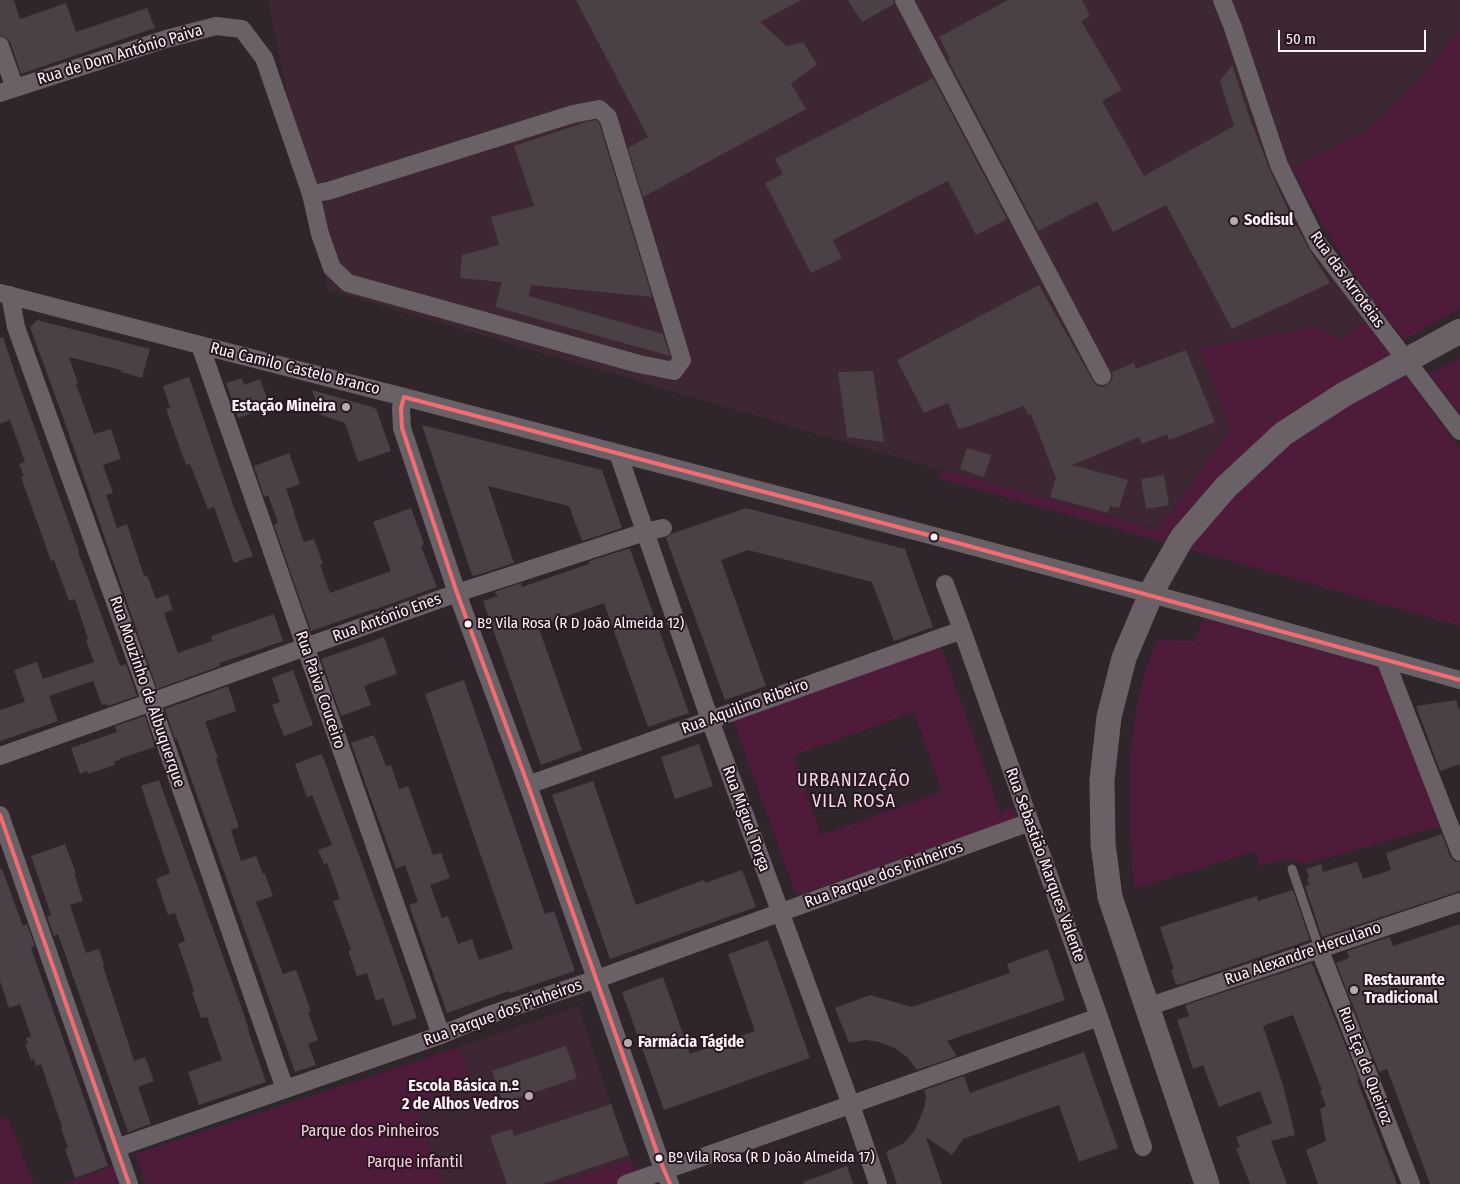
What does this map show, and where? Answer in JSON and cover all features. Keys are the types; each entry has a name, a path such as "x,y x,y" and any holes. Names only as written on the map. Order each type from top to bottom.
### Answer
{"street":[{"path":"904,0 1102,376"},
{"name":"Rua das Arroteias","path":"1222,0 1279,165 1318,244 1460,431"},
{"name":"Rua de Dom António Paiva","path":"7,91 166,39 216,26 242,29 264,58 311,194 320,234 332,268 348,283 639,364 674,371 682,360 608,117 599,109 573,114 328,191 311,194"},
{"path":"0,46 7,91"},
{"name":"Rua Camilo Castelo Branco","path":"5,294 943,538 1460,680"},
{"name":"Rua Mouzinho de Albuquerque","path":"5,294 151,702 285,1089"},
{"path":"1207,1184 1110,897 1103,844 1102,780 1109,717 1124,658 1154,587 1182,538 1226,487 1282,434 1342,395 1460,331"},
{"name":"Rua Paiva Couceiro","path":"200,345 441,1035"},
{"path":"404,397 401,408 402,428 457,593 528,785 659,1158 668,1177"},
{"name":"Rua Miguel Torga","path":"618,453 710,720 851,1105 878,1184"},
{"name":"Rua António Enes","path":"0,756 457,593 644,532 663,528"},
{"name":"Rua Sebastião Marques Valente","path":"945,584 1143,1146"},
{"name":"Rua Aquilino Ribeiro","path":"528,785 962,630"},
{"path":"1384,659 1460,852"},
{"path":"0,815 129,1184"},
{"name":"Rua Parque dos Pinheiros","path":"116,1148 441,1035 489,1016 597,979 1030,822"},
{"name":"Rua Alexandre Herculano","path":"1147,1007 1460,902"},
{"name":"Rua Eça de Queiroz","path":"1319,948 1411,1184"},
{"path":"626,1184 668,1177 851,1105 1099,1018"}],"lane":[{"path":"1292,869 1319,948"}],"shaded area":[{"path":"268,0 1460,0 1460,29 1430,68 1368,130 1283,173 1374,317 1232,430 1158,530 885,454 328,290"},
{"name":"Escola Básica n.º 2 de Alhos Vedros","path":"578,1006 630,1159 558,1184 443,1184 416,1107 473,1088 459,1047"}],"green space":[{"path":"1460,29 1460,309 1404,340 1364,288 1335,245 1292,168 1368,130 1430,68"},
{"path":"1366,322 1460,448 1460,626 938,478 943,470 1158,530 1231,430 1200,348 1318,327 1339,340"},
{"path":"1460,357 1460,414 1429,374"},
{"path":"1204,618 1382,667 1441,826 1305,864 1287,858 1260,866 1255,851 1134,889 1130,808 1131,756 1133,729 1144,676 1157,640 1195,641"},
{"path":"941,646 1000,812 1014,808 1016,816 1010,820 803,894 798,894 794,889 733,720","holes":["914,712 942,792 821,835 793,756"]},
{"name":"Parque dos Pinheiros","path":"459,1047 473,1088 416,1107 443,1184 146,1184 135,1154"},
{"path":"7,1117 34,1184 0,1184 0,1120"},
{"path":"630,1159 642,1179 626,1184 558,1184"},
{"path":"113,1166 119,1184 63,1184"}],"building":[{"path":"0,0 14,0 20,19 66,3 76,32 147,8 155,28 21,74 10,42 0,36"},
{"path":"576,0 801,0 760,22 787,46 803,42 817,64 791,84 806,109 643,197 628,148 648,137"},
{"path":"848,0 893,0 894,4 862,22"},
{"path":"1008,0 1082,0 1090,16 1081,21 1122,90 1102,101 1144,176 1234,126 1220,81 1232,65 1269,168 1288,210 1330,283 1232,329 1166,205 1113,232 1097,201 1038,231 948,60 950,59 939,37"},
{"path":"933,78 1007,219 976,235 948,181 833,240 842,258 811,273 765,183 783,174 775,159"},
{"path":"596,120 599,123 652,297 531,285 529,296 663,334 670,356 495,307 502,282 460,278 462,255 499,245 491,217 534,206 514,146"},
{"path":"1039,285 1096,385 1102,387 1107,385 1113,377 1112,372 1134,363 1136,369 1186,350 1215,422 1169,440 1167,434 1142,444 1139,437 1072,465 1128,480 1119,508 1110,506 1108,513 1050,497 1056,478 1031,414 1028,415 1024,406 964,428 958,428 948,403 924,413 897,360"},
{"path":"37,320 150,349 142,378 121,372 121,370 69,357 78,383 76,384 94,434 111,429 121,459 103,465 113,493 106,495 117,528 127,524 144,576 147,575 156,599 168,594 173,610 164,613 178,653 212,641 211,636 274,614 283,641 220,663 220,666 157,689 30,327"},
{"path":"3,337 120,666 126,664 137,696 108,706 107,704 102,705 93,681 49,696 58,721 0,741 0,710 25,702 14,670 37,662 43,679 94,662 75,599 69,601 54,560 51,561 21,477 24,476 19,464 25,462 10,420 0,424 0,338"},
{"path":"873,371 884,442 847,437 838,372"},
{"path":"189,377 253,556 234,563 214,507 208,509 190,464 186,465 166,409 170,408 163,386"},
{"path":"242,378 244,385 260,379 270,407 238,418 226,383"},
{"path":"312,390 374,409 376,408 391,451 358,462 345,423 321,415"},
{"path":"422,425 602,470 622,528 582,541 569,506 488,486 514,563 474,576 472,575"},
{"path":"967,448 991,455 984,477 960,469"},
{"path":"289,453 300,484 286,489 304,542 314,539 323,564 320,565 330,593 391,571 373,522 411,508 424,544 421,546 437,587 311,631 274,525 278,523 268,495 264,497 254,466"},
{"path":"1164,475 1169,505 1146,509 1141,479"},
{"path":"746,508 905,549 933,627 894,641 872,582 748,550 721,560 766,686 725,700 666,538 671,534"},
{"path":"630,549 689,713 648,727 604,603 538,626 582,750 541,765 483,601 498,596 494,592 521,583 522,587 589,564 589,561"},
{"path":"384,637 397,674 364,686 371,705 341,716 321,659"},
{"path":"293,670 313,725 284,736 272,705 280,702 272,678"},
{"path":"464,680 545,914 554,911 575,971 510,993 509,991 447,1013 409,905 418,902 405,865 396,869 351,743 374,735 386,766 391,765 399,789 408,786 433,855 441,853 450,878 430,885 442,918 448,916 458,944 472,939 479,960 513,949 425,694"},
{"path":"228,686 236,711 205,722 239,827 231,830 241,861 256,856 273,896 256,902 283,974 296,970 311,1011 308,1012 318,1040 308,1044 316,1065 295,1072 165,709"},
{"path":"1456,700 1460,712 1460,764 1440,771 1416,706"},
{"path":"145,716 155,747 121,758 114,762 115,765 88,774 87,771 80,774 71,748 117,732 115,726"},
{"path":"699,744 713,786 675,799 661,757"},
{"path":"322,754 417,1018 393,1026 383,998 376,1001 367,973 357,976 348,951 351,950 333,901 340,899 327,863 324,864 318,850 332,845 312,795 307,797 295,764"},
{"path":"159,780 242,1009 266,1082 199,1105 188,1072 222,1060 207,1017 201,1018 192,992 194,991 178,944 185,941 175,913 168,915 156,879 170,873 141,786"},
{"path":"593,781 636,905 704,880 705,883 742,870 756,907 610,959 552,795"},
{"path":"1442,834 1450,856 1454,861 1460,862 1460,891 1322,937 1305,886 1309,885 1306,869 1321,864 1323,872 1357,862 1363,879 1391,870 1386,853"},
{"path":"65,844 76,873 74,873 83,901 70,905 86,953 99,949 134,1061 145,1057 154,1081 138,1087 151,1124 128,1132 58,934 54,936 47,917 51,915 31,856"},
{"path":"0,869 2,869 23,926 27,924 35,946 31,948 108,1166 75,1178 65,1149 68,1148 62,1127 41,1064 36,1066 34,1059 31,1060 25,1044 28,1043 26,1038 31,1036 20,1004 9,1008 0,981"},
{"path":"1293,890 1310,940 1176,985 1171,970 1174,969 1160,927 1257,896 1258,901"},
{"path":"1460,924 1460,1184 1430,1184 1387,1069 1379,1072 1336,963 1349,958 1347,951 1390,937 1393,946"},
{"path":"768,940 810,1058 664,1110 622,992 663,977 690,1054 755,1031 728,954"},
{"path":"1048,949 1065,1000 947,1041 957,1056 917,1070 907,1057 895,1048 879,1042 865,1040 849,1043 835,1008 870,995 912,1007 1010,973 1007,964"},
{"path":"1312,963 1359,1079 1357,1080 1397,1184 1318,1184 1306,1150 1326,1141 1320,1109 1326,1106 1320,1090 1322,1090 1293,1015 1263,1026 1283,1085 1295,1135 1271,1141 1287,1184 1250,1184 1236,1148 1240,1147 1236,1137 1272,1123 1260,1091 1219,1107 1203,1065 1193,1069 1177,1020 1189,1016 1185,1005"},
{"path":"566,1046 577,1078 503,1103 492,1071"},
{"path":"1084,1052 1118,1148 1079,1162 1059,1105 963,1139 952,1155 926,1137 942,1184 897,1184 886,1152 904,1143 915,1130 924,1108 926,1097 924,1090 964,1076 970,1093"},
{"path":"611,1104 629,1155 543,1184 507,1184 490,1136 512,1129 514,1136"},
{"path":"847,1166 853,1184 804,1184 803,1182"}],"transit line":[{"path":"404,397 932,536 1460,680"},
{"path":"404,397 401,408 402,428 457,593 528,785 659,1158 670,1184"},
{"path":"0,815 129,1184"}],"place":[{"name":"Sodisul","path":"1234,221"},
{"name":"Estação Mineira","path":"346,407"},
{"name":"Bº Vila Rosa (R D João Almeida 12)","path":"468,624"},
{"name":"Restaurante Tradicional","path":"1354,990"},
{"name":"Farmácia Tágide","path":"628,1043"},
{"name":"Escola Básica n.º 2 de Alhos Vedros","path":"529,1096"},
{"name":"Bº Vila Rosa (R D João Almeida 17)","path":"659,1158"}],"district":[{"name":"URBANIZAÇÃO VILA ROSA","path":"854,791"}],"park label":[{"name":"Parque infantil","path":"415,1163"}]}
